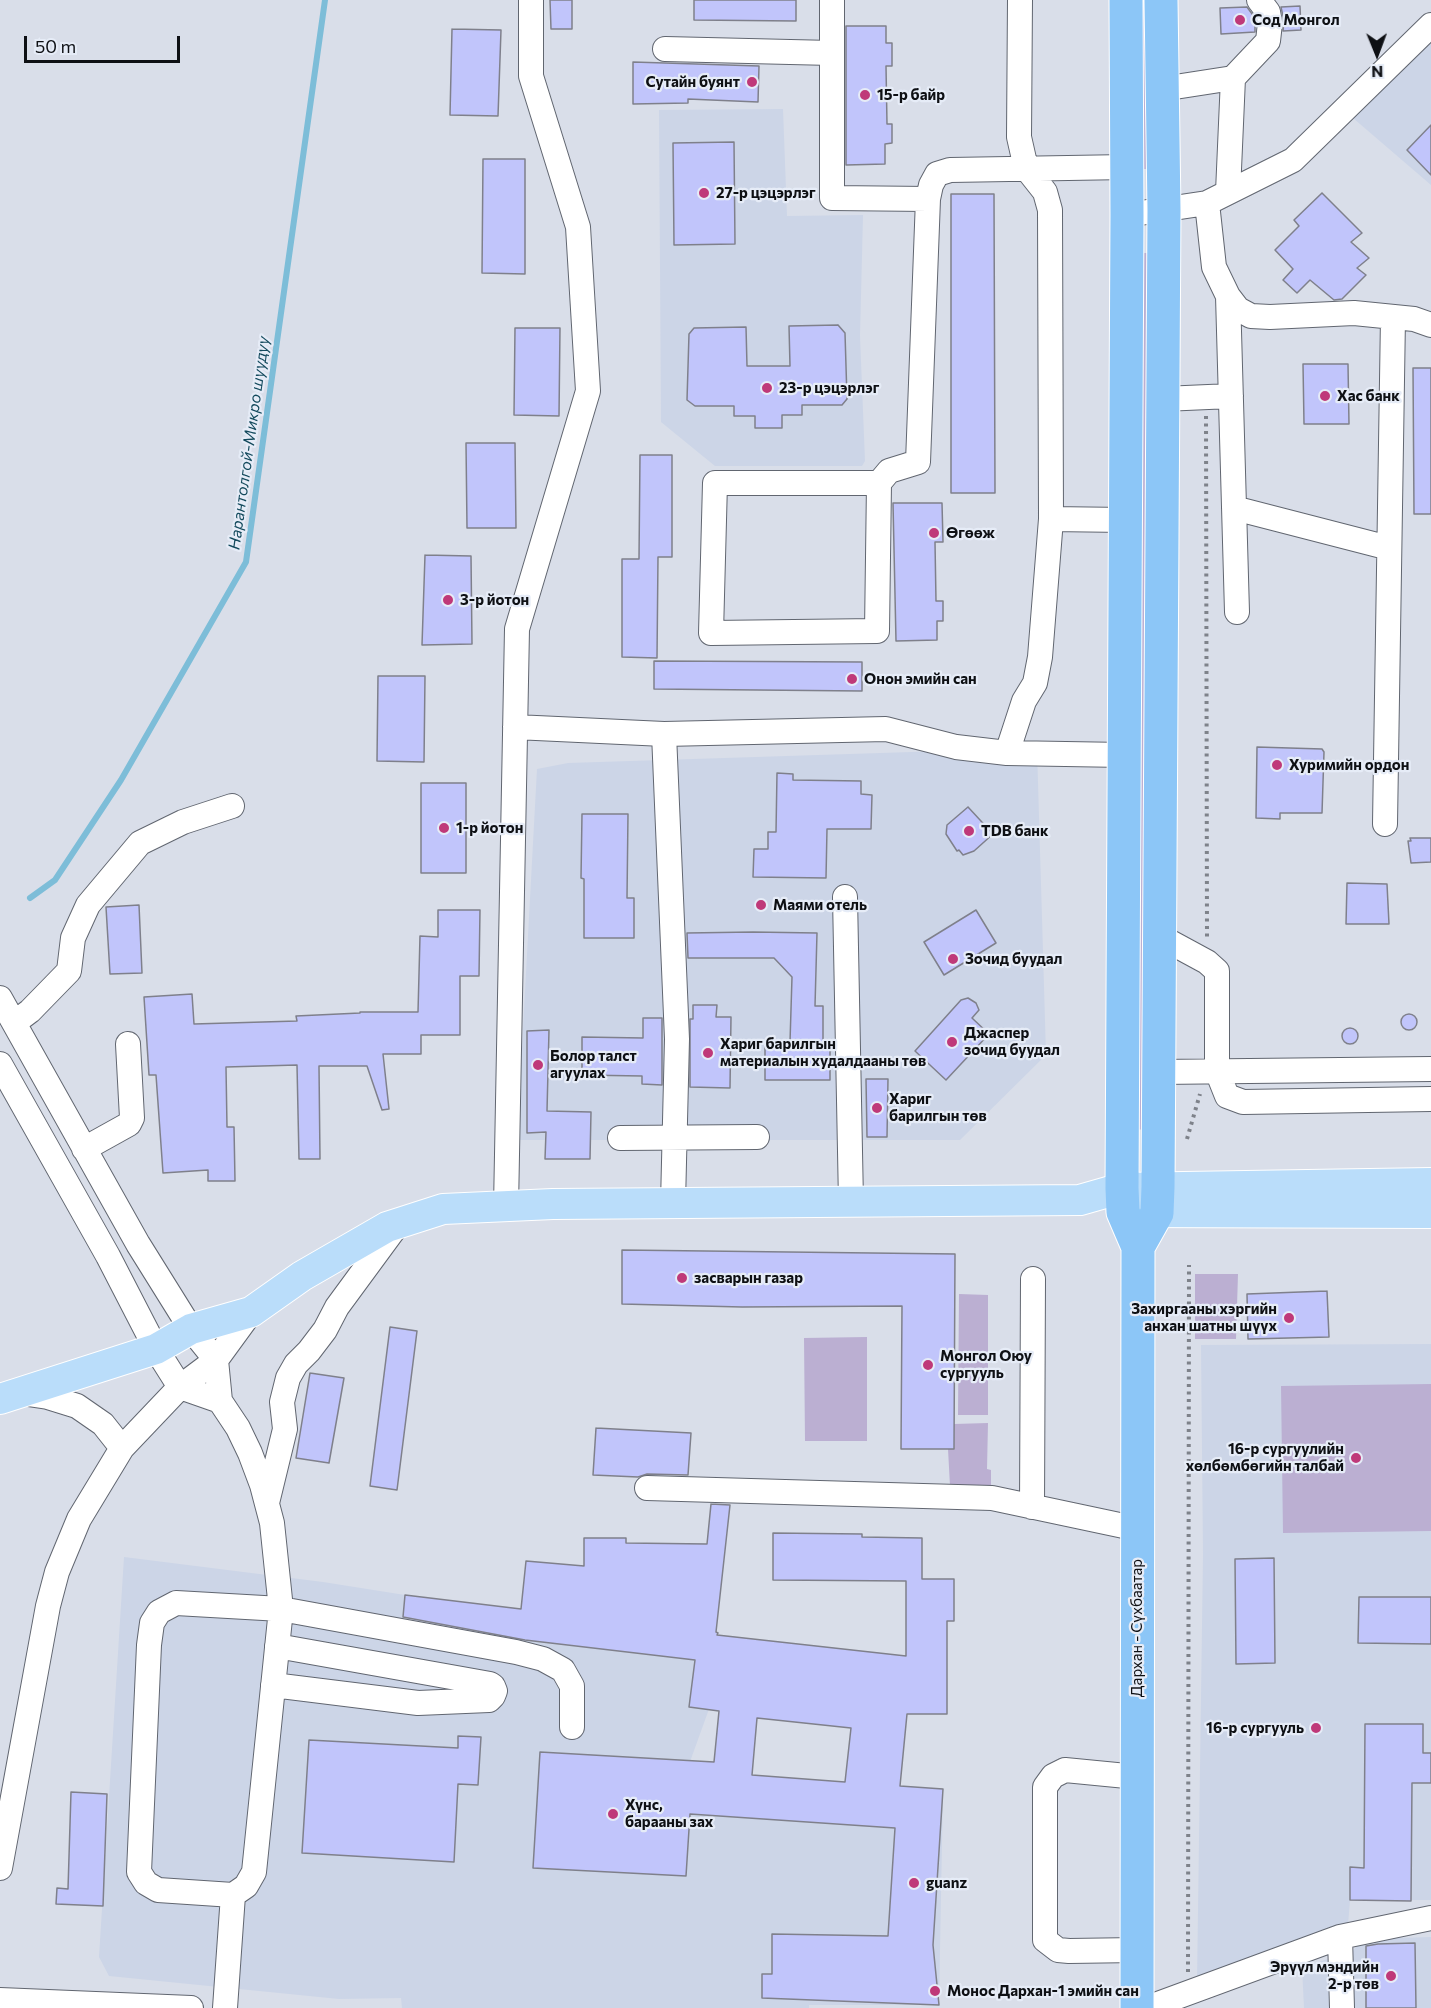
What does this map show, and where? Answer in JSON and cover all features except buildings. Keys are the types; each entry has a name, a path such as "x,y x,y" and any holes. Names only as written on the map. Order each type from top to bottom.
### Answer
{"highway":[{"path":"1125,0 1127,215 1122,1200 1138,1247"},
{"path":"1138,1247 1157,1200 1164,210 1161,0"},
{"name":"Дархан - Сүхбаатар","path":"1137,2008 1138,1247"}],"main road":[{"path":"1157,1200 1431,1183"},
{"path":"9,1396 156,1349 191,1329 250,1312 302,1276 387,1227 442,1209 553,1204 1157,1200 1431,1213"}],"street":[{"path":"506,1207 517,629 588,391 578,227 531,76 531,0"},
{"path":"832,0 832,198 928,200"},
{"path":"1007,753 1024,701 1035,683 1040,657 1052,519 1050,210 1045,192 1026,168 1019,137 1020,0"},
{"path":"1259,0 1268,12 1270,23 1268,41 1233,78 1217,197 1214,267 1228,296 1238,309 1251,316 1354,313 1414,319 1431,325"},
{"path":"1127,215 1164,210 1217,197 1293,160 1431,25"},
{"path":"665,49 832,52"},
{"path":"1162,89 1233,78"},
{"path":"879,483 715,483 711,633 877,631 879,483 889,471 918,462 928,200 931,185 937,174 950,170 1127,167"},
{"path":"1228,296 1237,612"},
{"path":"1385,824 1393,317"},
{"path":"1163,399 1231,396"},
{"path":"1234,508 1389,548"},
{"path":"1052,519 1125,520"},
{"path":"515,727 664,734 886,729 956,747 1007,753 1124,755"},
{"path":"664,734 676,1039 673,1203"},
{"path":"14,1023 30,1011 69,971 73,939 88,905 140,843 183,822 232,806"},
{"path":"845,897 851,1202"},
{"path":"1159,936 1207,962 1217,971 1212,1071 1227,1096 1243,1102 1431,1099"},
{"path":"0,999 138,1245 191,1329 216,1360 220,1401 238,1428 250,1453 272,1523 281,1609 254,1872 246,1886 233,1895 158,1890 146,1883 139,1872 148,1645 152,1623 159,1612 176,1604 281,1609 516,1652 543,1659 563,1670 572,1686 572,1727"},
{"path":"84,1149 129,1124 132,1118 128,1044"},
{"path":"1159,1072 1431,1069"},
{"path":"2,1070 108,1256 156,1349 180,1387 220,1401"},
{"path":"620,1138 757,1137"},
{"path":"267,1503 285,1429 282,1402 288,1378 296,1364 325,1330 337,1307 398,1224"},
{"path":"1032,1507 1033,1279"},
{"path":"0,1868 9,1772 57,1572 79,1520 122,1448 180,1387 216,1360 250,1312"},
{"path":"9,1396 48,1397 78,1406 103,1424 122,1448"},
{"path":"647,1488 992,1498 1138,1529"},
{"path":"273,1685 418,1703 489,1700 495,1691 489,1684 277,1646"},
{"path":"1137,1777 1065,1770 1053,1776 1045,1787 1046,1940 1058,1950 1137,1950"},
{"path":"225,2008 233,1895"},
{"path":"1147,2008 1340,1937 1431,1918"},
{"path":"1340,1937 1342,2008"},
{"path":"0,2000 191,2008"}],"path":[{"path":"1206,398 1207,962"},
{"path":"1187,1139 1212,1071"},
{"path":"1188,1994 1189,1265"}],"shaded area":[{"path":"1135,0 1150,0 1153,169 1137,169"},
{"path":"1431,36 1431,185 1353,118"},
{"path":"783,109 787,216 863,215 860,336 865,461 862,466 715,466 661,422 659,110"},
{"path":"1138,253 1152,253 1147,1130 1133,1129"},
{"path":"1037,748 1046,1055 960,1140 517,1140 537,769 568,763"},
{"path":"1195,1274 1238,1274 1236,1339 1195,1339"},
{"path":"959,1294 988,1295 988,1415 958,1415"},
{"path":"867,1337 867,1441 805,1441 804,1338"},
{"name":"16-р сургууль","path":"1431,1344 1431,1900 1350,1900 1348,1925 1197,1982 1203,1555 1201,1345"},
{"name":"16-р сургуулийн хөлбөмбөгийн талбай","path":"1431,1384 1431,1531 1283,1533 1281,1386"},
{"path":"988,1423 987,1469 991,1470 991,1487 950,1486 948,1449 954,1449 954,1424"},
{"path":"124,1557 323,1582 405,1595 718,1633 709,1709 687,1770 943,1789 939,2005 809,2005 809,2008 402,2008 401,1998 339,1999 109,1976 99,1957"},
{"path":"1431,1937 1431,2008 1304,2008 1302,1967 1351,1952 1365,1939"}],"waterway":[{"name":"Нарантолгой-Микро шуудуу","path":"30,898 55,880 121,780 246,562 325,0"}],"place":[{"name":"Сод Монгол","path":"1240,20"},
{"name":"Сутайн буянт","path":"752,82"},
{"name":"15-р байр","path":"865,95"},
{"name":"27-р цэцэрлэг","path":"704,193"},
{"name":"23-р цэцэрлэг","path":"767,388"},
{"name":"Хас банк","path":"1325,396"},
{"name":"Өгөөж","path":"934,533"},
{"name":"3-р йотон","path":"448,600"},
{"name":"Онон эмийн сан","path":"852,679"},
{"name":"Хуримийн ордон","path":"1277,765"},
{"name":"1-р йотон","path":"444,828"},
{"name":"TDB банк","path":"969,831"},
{"name":"Маями отель","path":"761,905"},
{"name":"Зочид буудал","path":"953,959"},
{"name":"Джаспер зочид буудал","path":"952,1042"},
{"name":"Хариг барилгын материалын худалдааны төв","path":"708,1053"},
{"name":"Болор талст агуулах","path":"538,1065"},
{"name":"Хариг барилгын төв","path":"877,1108"},
{"name":"засварын газар","path":"682,1278"},
{"name":"Захиргааны хэргийн анхан шатны шүүх","path":"1289,1318"},
{"name":"Монгол Оюу сургууль","path":"928,1365"},
{"name":"16-р сургуулийн хөлбөмбөгийн талбай","path":"1356,1458"},
{"name":"16-р сургууль","path":"1316,1728"},
{"name":"Хүнс, барааны зах","path":"613,1814"},
{"name":"guanz","path":"914,1883"},
{"name":"Эрүүл мэндийн 2-р төв","path":"1391,1976"},
{"name":"Монос Дархан-1 эмийн сан","path":"935,1991"}]}
